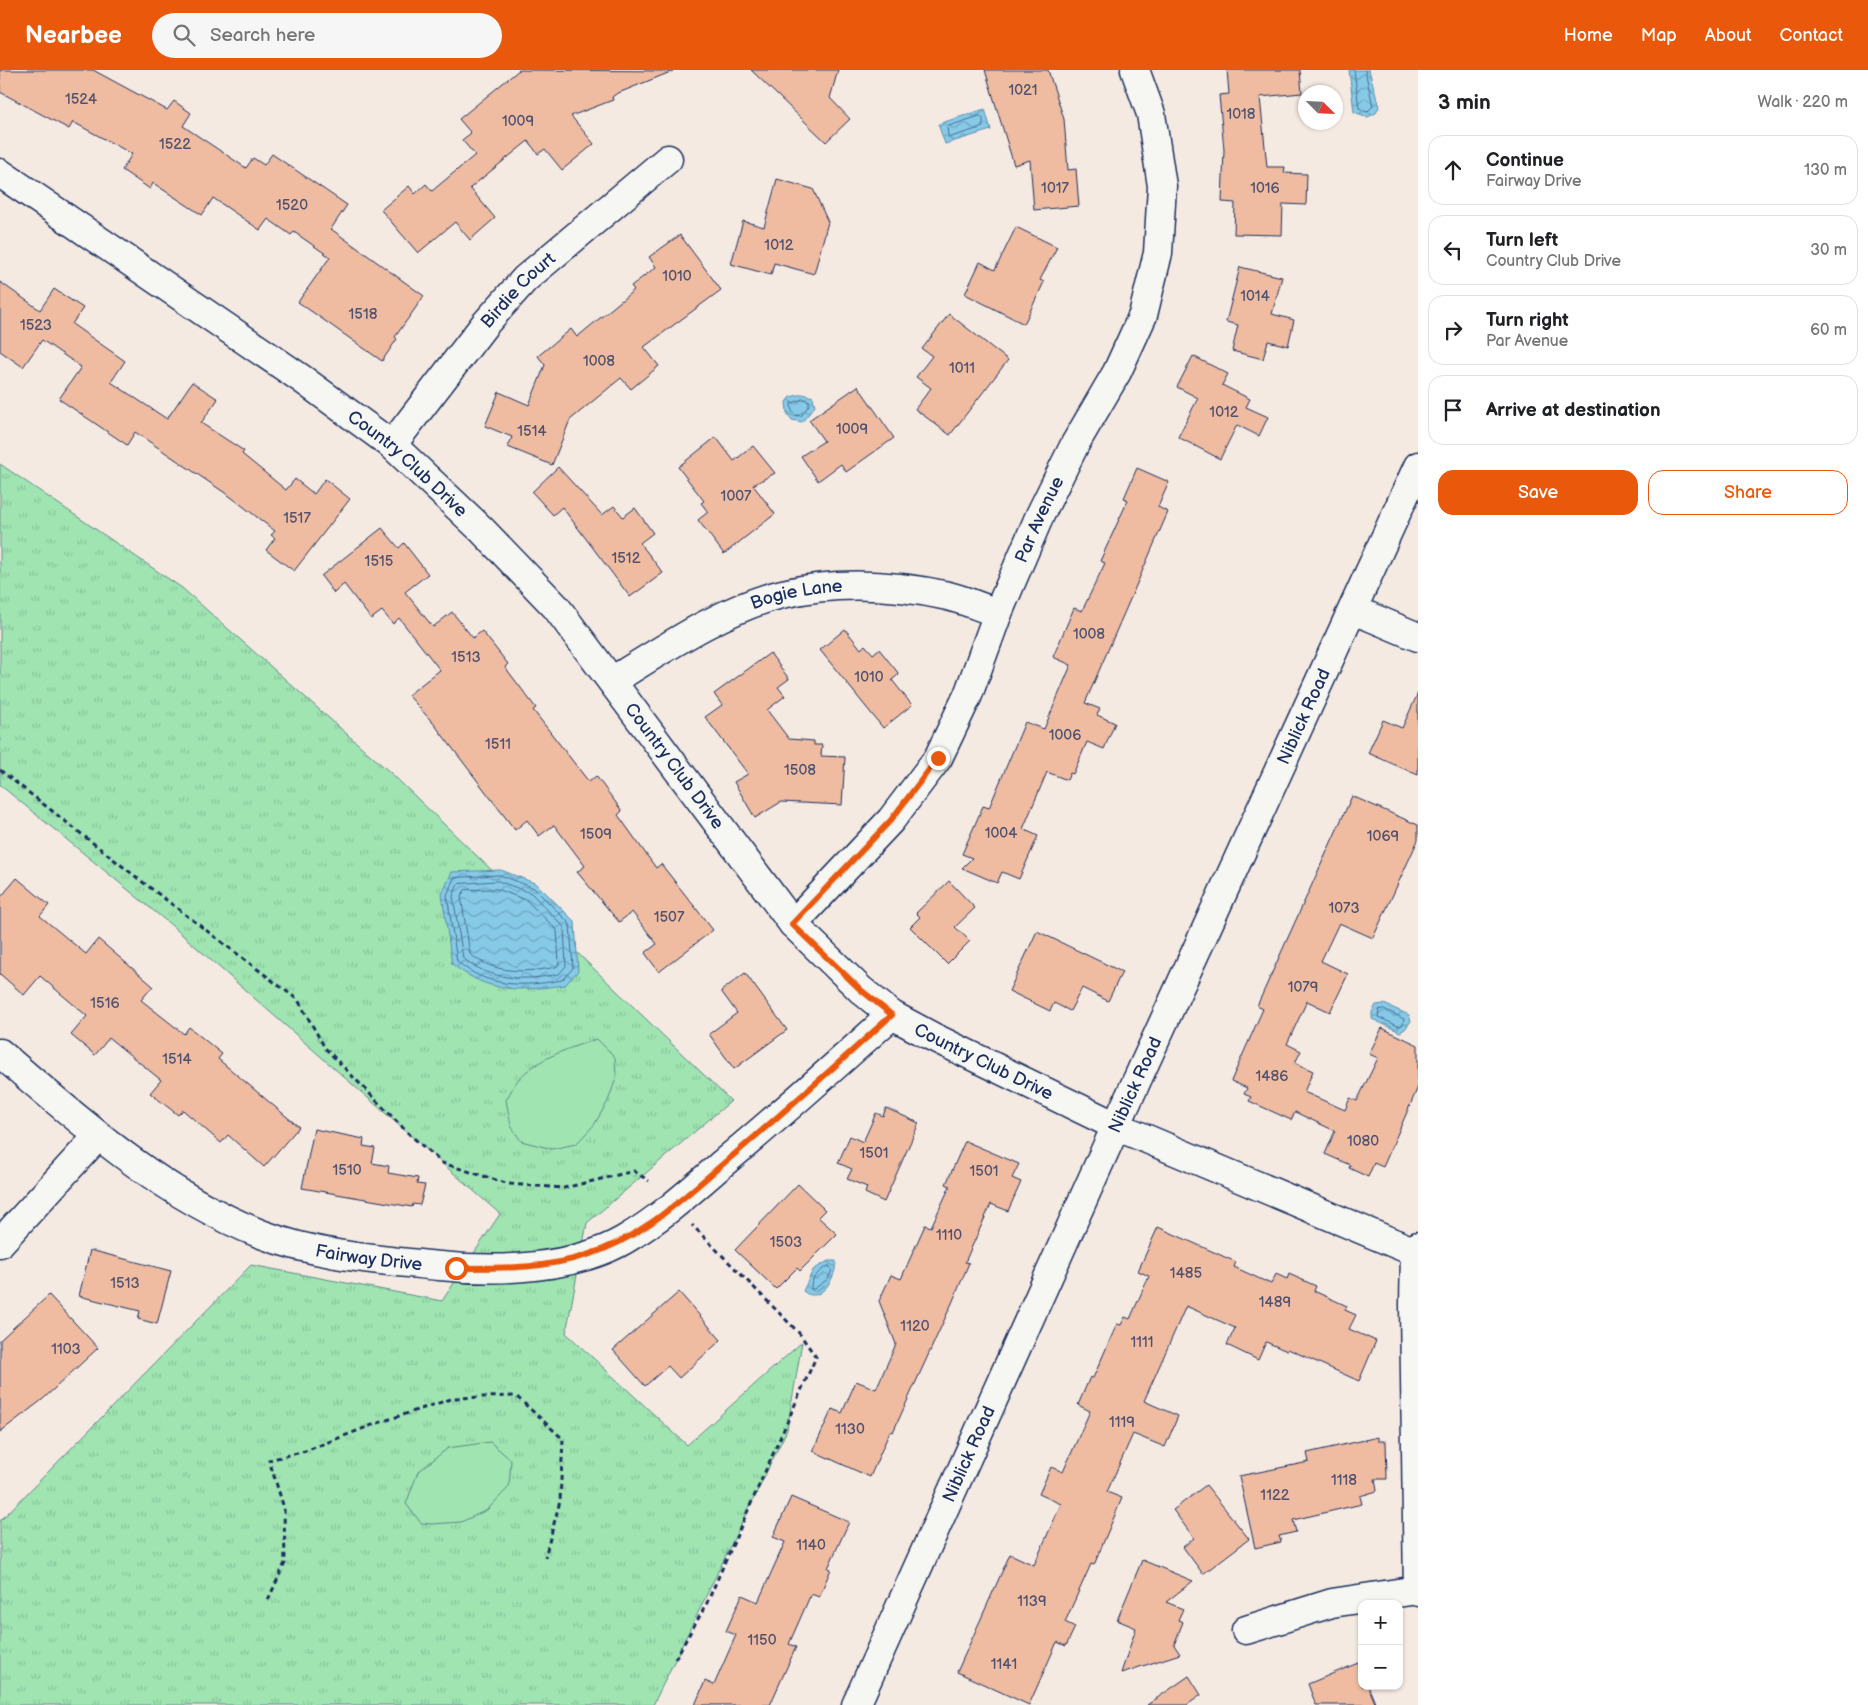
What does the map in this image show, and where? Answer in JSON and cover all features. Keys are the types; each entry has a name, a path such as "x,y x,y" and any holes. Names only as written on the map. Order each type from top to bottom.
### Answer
{"street":[{"name":"Par Avenue","path":"792,924 891,820 938,758 968,695 998,614 1040,515 1075,444 1117,372 1143,315 1158,253 1162,186 1151,114 1135,70"},
{"name":"Birdie Court","path":"392,445 485,324 526,278 668,159"},
{"name":"Country Club Drive","path":"0,173 302,379 392,445 482,530 556,606 792,924 861,990 892,1015 933,1037 1116,1126 1417,1249"},
{"name":"Niblick Road","path":"856,1705 1116,1126 1354,610 1418,466"},
{"name":"Bogie Lane","path":"612,681 664,648 728,614 781,594 855,584 907,588 950,596 998,614"},
{"path":"1354,610 1418,637"},
{"name":"Fairway Drive","path":"0,1053 98,1136 209,1210 262,1234 313,1248 384,1260 456,1268 507,1268 539,1265 587,1256 623,1241 668,1210 777,1118 892,1015"},
{"path":"0,1243 98,1136"},
{"path":"1246,1630 1332,1603 1418,1591 1414,1305 1417,1249"}],"path":[{"path":"0,770 140,880 298,1000 325,1048 408,1133 442,1163 509,1184 564,1188 634,1171 648,1181"},
{"path":"675,1659 706,1605 816,1357 799,1333 692,1224"},
{"path":"268,1600 285,1563 284,1508 269,1460 305,1451 375,1424 454,1398 516,1396 563,1439 560,1501 545,1557"}],"green space":[{"path":"0,464 182,588 392,774 731,1101 587,1223 566,1333 687,1445 802,1342 787,1430 653,1705 0,1705 0,1521 251,1265 442,1301 500,1214 171,925 0,785"},
{"path":"597,1039 615,1057 616,1078 608,1101 594,1125 576,1144 552,1149 521,1141 511,1126 506,1100 516,1082 526,1072 544,1060 565,1050"},
{"path":"490,1442 511,1460 509,1487 487,1510 461,1522 421,1523 406,1504 418,1472 448,1448"}],"water":[{"path":"1349,70 1369,70 1379,107 1376,113 1368,117 1354,112"},
{"path":"985,109 991,130 945,144 938,124"},
{"path":"803,394 813,397 815,406 802,422 792,420 787,413 786,402 790,397"},
{"path":"501,870 537,884 575,922 578,971 565,985 519,989 506,988 479,981 452,964 442,894 452,872"},
{"path":"1384,1004 1409,1015 1411,1021 1405,1029 1400,1032 1372,1019 1372,1012 1376,1005"},
{"path":"828,1261 836,1261 836,1267 826,1287 815,1295 809,1295 803,1291 813,1270"}],"building":[{"path":"0,70 93,70 167,110 174,101 191,113 183,126 246,168 253,158 264,165 272,154 347,205 331,229 424,296 395,337 397,339 382,361 298,302 330,257 294,232 291,235 268,219 260,230 213,198 202,215 153,183 150,189 122,170 132,154 73,122 69,129 0,92"},
{"path":"519,70 673,71 616,94 612,97 613,100 571,116 594,144 562,170 545,149 538,154 528,141 470,188 495,218 470,240 455,222 418,253 381,210 409,186 415,194 426,184 432,191 475,155 462,140 471,133 459,119"},
{"path":"751,70 838,70 830,98 850,119 826,142"},
{"path":"985,70 1048,70 1064,119 1068,170 1076,169 1079,206 1034,210 1030,160 1014,165"},
{"path":"1227,70 1300,70 1301,85 1298,85 1298,93 1260,97 1267,167 1285,167 1284,173 1307,174 1306,205 1283,204 1282,235 1234,234 1235,203 1222,202 1224,150 1219,95 1229,94"},
{"path":"777,179 813,189 828,222 814,274 774,263 771,275 731,264 743,221 764,227"},
{"path":"1016,227 1057,247 1040,280 1044,282 1024,324 965,294 980,262 995,270"},
{"path":"680,235 721,290 644,347 659,366 631,389 621,378 570,420 552,465 508,447 512,437 485,426 499,392 529,405 545,365 538,356 571,329 577,337 634,290 631,286 656,267 649,257"},
{"path":"1240,267 1282,277 1272,314 1294,320 1288,346 1268,341 1263,359 1232,351 1238,325 1226,322"},
{"path":"0,282 40,310 54,289 83,308 72,324 125,361 111,382 167,419 192,382 218,399 201,423 244,451 242,454 286,490 295,479 314,494 325,479 350,499 294,571 266,550 275,538 271,535 275,531 231,497 135,432 127,445 59,399 81,367 42,340 23,367 0,351"},
{"path":"949,314 1008,360 950,435 915,409 931,388 916,377 932,356 922,349"},
{"path":"1193,356 1228,374 1222,385 1250,399 1246,407 1268,417 1259,436 1237,425 1220,459 1178,437 1198,398 1177,387"},
{"path":"858,386 894,438 846,472 841,464 818,481 801,456 824,441 809,420"},
{"path":"716,437 734,461 753,446 775,473 753,485 775,514 724,554 698,520 708,512 701,503 704,501 678,467"},
{"path":"558,467 602,515 614,506 623,517 635,508 653,533 640,543 663,573 630,597 562,507 553,515 532,492"},
{"path":"1137,468 1169,482 1158,507 1168,512 1085,703 1100,709 1097,715 1115,723 1104,749 1087,742 1073,774 1070,773 1067,780 1047,772 1023,829 1038,836 1019,879 1002,872 997,883 962,868 972,858 962,854 983,806 989,808 1025,722 1044,729 1071,665 1053,657 1074,608 1082,611 1105,563 1100,561 1128,500 1124,498"},
{"path":"382,528 399,548 404,543 428,574 405,592 433,627 452,612 473,638 482,631 508,664 505,667 536,708 533,710 589,782 596,776 622,811 618,815 656,868 661,864 713,930 659,972 645,953 657,944 632,912 619,922 577,872 585,866 554,825 539,836 527,820 515,830 434,724 408,695 440,670 399,618 393,624 382,611 371,619 344,584 334,593 321,576"},
{"path":"845,629 861,649 865,645 873,654 879,649 899,674 892,680 912,705 883,728 820,650"},
{"path":"770,653 789,679 778,687 785,696 767,710 789,739 814,741 814,745 822,745 821,756 845,757 842,805 781,802 755,818 734,782 748,774 705,717 722,705 714,694"},
{"path":"1418,693 1418,775 1368,753 1383,720 1402,728"},
{"path":"1352,796 1418,825 1418,840 1373,938 1339,923 1321,961 1348,974 1330,1012 1307,1001 1287,1044 1301,1051 1295,1063 1313,1071 1304,1092 1345,1110 1350,1098 1357,1101 1378,1058 1369,1054 1382,1028 1418,1045 1418,1087 1383,1167 1374,1163 1368,1177 1349,1168 1350,1165 1325,1154 1335,1131 1295,1112 1291,1120 1249,1101 1251,1097 1244,1094 1247,1088 1231,1081 1263,1009 1257,1006"},
{"path":"17,878 49,905 40,916 86,954 98,939 153,986 141,1000 184,1034 189,1027 222,1054 218,1059 299,1127 264,1167 228,1135 221,1143 183,1110 178,1115 150,1093 161,1080 109,1038 95,1055 71,1035 87,1016 40,976 24,995 0,974 0,898"},
{"path":"949,881 975,908 955,927 970,941 947,964 910,927 920,917 916,913"},
{"path":"1037,931 1122,972 1108,1001 1082,988 1070,1011 1054,1003 1050,1011 1009,991"},
{"path":"745,973 787,1030 734,1069 709,1034 737,1013 721,991"},
{"path":"886,1108 919,1123 884,1202 865,1193 867,1187 847,1179 852,1169 838,1163 850,1136 863,1142 876,1113 883,1116"},
{"path":"314,1129 364,1139 363,1146 375,1148 372,1163 389,1166 388,1173 418,1178 417,1184 425,1185 420,1205 413,1204 412,1207 302,1188"},
{"path":"965,1141 1019,1164 1012,1178 1021,1182 1008,1211 991,1204 965,1262 969,1263 952,1303 893,1432 890,1431 870,1477 813,1451 832,1409 842,1413 856,1381 876,1389 896,1344 879,1301 891,1275 901,1279 925,1225 931,1227 950,1186 946,1184"},
{"path":"798,1184 825,1210 818,1217 837,1234 800,1271 797,1268 776,1289 735,1250"},
{"path":"1158,1227 1236,1262 1234,1267 1271,1284 1276,1274 1287,1279 1289,1274 1316,1286 1314,1291 1347,1306 1345,1310 1356,1315 1349,1329 1376,1341 1359,1381 1288,1349 1287,1351 1266,1342 1258,1360 1227,1345 1235,1328 1186,1306 1144,1401 1178,1416 1165,1447 1133,1434 1107,1492 1122,1498 1094,1565 1091,1564 1065,1622 1075,1627 1066,1646 1057,1642 1029,1705 957,1672 1010,1554 1034,1565 1061,1504 1039,1494 1051,1467 1063,1472 1090,1411 1078,1405 1090,1377 1093,1378 1117,1324 1121,1325 1125,1317 1130,1319 1149,1276 1138,1271"},
{"path":"90,1250 171,1271 157,1324 138,1319 140,1311 79,1296"},
{"path":"679,1292 721,1340 679,1378 668,1366 645,1386 613,1350"},
{"path":"49,1295 98,1348 42,1400 0,1432 0,1340"},
{"path":"1378,1437 1378,1441 1386,1441 1387,1479 1375,1479 1377,1491 1360,1496 1362,1504 1293,1520 1296,1532 1279,1536 1281,1542 1255,1548 1239,1476 1309,1462 1307,1453"},
{"path":"1206,1485 1249,1539 1203,1574 1183,1547 1194,1538 1173,1510"},
{"path":"791,1497 849,1522 828,1568 831,1569 819,1597 811,1594 789,1644 796,1647 770,1705 695,1705 705,1681 714,1685 736,1635 726,1631 742,1595 758,1602 785,1542 773,1537"},
{"path":"1142,1560 1193,1581 1166,1602 1183,1609 1178,1620 1183,1622 1174,1645 1180,1654 1121,1673 1136,1628 1117,1620"},
{"path":"1358,1663 1358,1690 1370,1690 1376,1705 1316,1705 1308,1684"},
{"path":"1189,1676 1201,1695 1187,1705 1147,1705"}],"route":[{"path":"456,1268 507,1268 539,1265 587,1256 623,1241 668,1210 777,1118 892,1015 861,990 832,960 792,924 891,820 938,758"}]}
